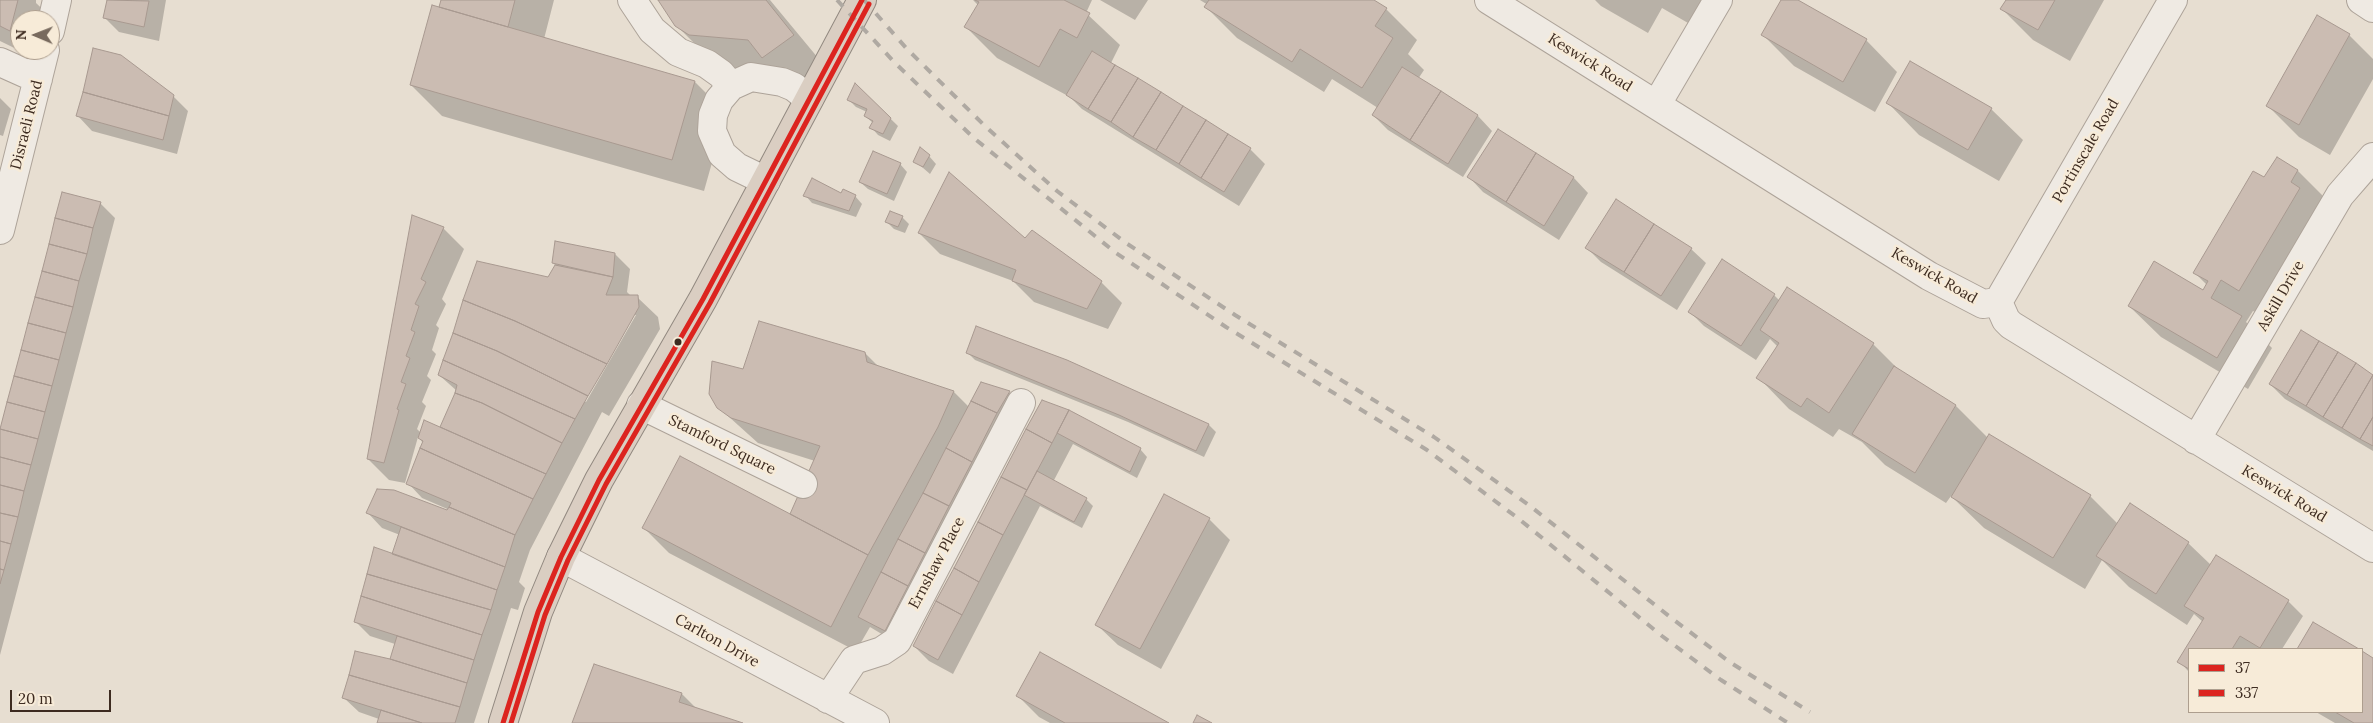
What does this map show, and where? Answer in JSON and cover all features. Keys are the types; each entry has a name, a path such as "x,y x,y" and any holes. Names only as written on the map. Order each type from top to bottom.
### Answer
{"highway":[{"path":"503,723 538,612 560,557 606,465 703,299 862,0"}],"street":[{"path":"632,0 652,30 678,52 707,64 721,74 731,86"},
{"name":"Keswick Road","path":"1489,0 1929,276 1984,304 1998,302 2006,320 2011,325 2373,548"},
{"path":"1657,104 1718,0"},
{"name":"Portinscale Road","path":"1998,302 2173,0"},
{"path":"2362,0 2373,8"},
{"name":"Disraeli Road","path":"0,230 43,60"},
{"path":"0,62 38,79"},
{"path":"766,181 737,167 722,154 712,131 713,116 719,100 731,86 751,77 767,78 794,87 809,100"},
{"name":"Askill Drive","path":"2196,440 2340,195 2373,156"},
{"name":"Ernshaw Place","path":"828,699 854,660 882,651 897,641 1021,403"},
{"name":"Stamford Square","path":"641,405 803,484"},
{"name":"Carlton Drive","path":"560,557 875,723"}],"building":[{"path":"0,0 18,0 15,10 10,10 10,31 0,26"},
{"path":"107,0 149,1 144,27 103,18"},
{"path":"441,0 515,0 508,27 439,7"},
{"path":"658,0 766,0 794,35 762,58 748,40 689,35 675,26"},
{"path":"975,0 1064,0 1090,13 1077,38 1060,29 1039,67 964,27 979,2"},
{"path":"1209,0 1374,0 1387,8 1375,26 1393,38 1362,88 1300,49 1292,62 1204,7"},
{"path":"1781,0 1798,0 1867,39 1843,82 1761,35"},
{"path":"2006,0 2055,0 2038,30 2000,9"},
{"path":"432,5 695,81 672,160 410,85"},
{"path":"2317,15 2350,34 2299,125 2266,106"},
{"path":"93,48 121,55 174,95 169,116 83,92"},
{"path":"1092,51 1115,65 1088,109 1066,95"},
{"path":"1910,61 1992,108 1968,150 1886,103"},
{"path":"1115,65 1138,78 1111,122 1088,109"},
{"path":"1402,67 1441,91 1410,140 1372,115"},
{"path":"1138,78 1161,92 1133,137 1111,122"},
{"path":"855,83 891,118 883,134 869,128 873,121 864,116 867,109 847,100"},
{"path":"1441,91 1478,115 1448,164 1410,140"},
{"path":"83,92 169,116 163,140 76,116"},
{"path":"1161,92 1183,106 1156,150 1133,137"},
{"path":"1183,106 1206,120 1179,164 1156,150"},
{"path":"1206,120 1228,134 1201,178 1179,164"},
{"path":"1498,129 1536,153 1506,202 1467,177"},
{"path":"1228,134 1251,148 1224,192 1201,178"},
{"path":"920,147 930,155 923,167 913,162"},
{"path":"873,151 901,163 887,194 859,182"},
{"path":"1536,153 1574,177 1544,226 1506,202"},
{"path":"2277,157 2298,170 2291,182 2300,188 2239,291 2221,280 2211,298 2242,316 2217,358 2128,306 2154,261 2203,290 2208,281 2193,273 2253,171 2264,177"},
{"path":"949,172 1025,238 1032,230 1102,281 1087,309 1012,281 1016,270 918,233"},
{"path":"812,178 841,193 843,189 856,195 849,211 803,196"},
{"path":"62,192 101,202 93,228 55,218"},
{"path":"1616,199 1654,224 1624,272 1585,248"},
{"path":"890,211 903,216 898,227 885,222"},
{"path":"412,215 444,227 421,279 426,282 415,304 419,306 411,330 415,332 406,356 410,358 401,382 406,384 397,409 399,410 384,463 367,459"},
{"path":"55,218 93,228 87,254 49,244"},
{"path":"1654,224 1692,248 1661,296 1624,272"},
{"path":"555,241 615,253 613,277 552,263"},
{"path":"49,244 87,254 79,281 42,271"},
{"path":"1722,259 1775,294 1741,346 1688,312"},
{"path":"477,261 548,277 555,265 613,277 606,295 638,295 639,307 607,364 515,321 463,300"},
{"path":"42,271 79,281 73,307 35,297"},
{"path":"1787,287 1874,343 1829,413 1807,398 1801,407 1756,378 1779,343 1760,330"},
{"path":"35,297 73,307 66,333 28,323"},
{"path":"463,300 515,321 607,364 588,396 497,351 453,333"},
{"path":"759,321 865,352 867,362 954,391 938,427 868,555 790,514 820,446 731,418 717,408 709,394 712,361 743,369"},
{"path":"28,323 66,333 59,360 21,350"},
{"path":"976,326 1067,360 1209,424 1196,451 1119,415 966,353"},
{"path":"2301,330 2319,341 2287,395 2269,384"},
{"path":"453,333 497,351 588,396 575,419 443,360"},
{"path":"2319,341 2338,352 2306,406 2287,395"},
{"path":"21,350 59,360 52,386 14,376"},
{"path":"2338,352 2356,363 2323,417 2306,406"},
{"path":"443,360 575,419 562,443 482,403 455,393 457,385 438,375"},
{"path":"2356,363 2373,375 2342,428 2323,417"},
{"path":"1894,366 1956,405 1915,473 1852,434"},
{"path":"2373,375 2373,417 2360,439 2342,428"},
{"path":"14,376 52,386 45,412 7,402"},
{"path":"981,382 1010,391 997,413 971,401"},
{"path":"455,393 482,403 562,443 546,474 440,427"},
{"path":"1042,400 1069,410 1052,443 1026,429"},
{"path":"971,401 997,413 972,462 946,448"},
{"path":"7,402 45,412 38,439 0,429"},
{"path":"1069,410 1141,448 1130,472 1057,433"},
{"path":"2373,417 2373,446 2360,439"},
{"path":"424,420 546,474 533,499 420,448 423,441 418,438"},
{"path":"0,429 38,439 31,465 0,457"},
{"path":"1026,429 1052,443 1027,490 1001,477"},
{"path":"1989,434 2091,495 2053,558 1951,497"},
{"path":"420,448 533,499 515,535 449,507 451,503 406,484"},
{"path":"946,448 972,462 949,506 923,493"},
{"path":"680,456 868,555 831,627 642,528"},
{"path":"0,457 31,465 24,491 0,485"},
{"path":"1037,471 1087,498 1074,522 1024,495"},
{"path":"1001,477 1027,490 1003,535 978,522"},
{"path":"0,485 24,491 18,517 0,513"},
{"path":"377,489 394,490 447,510 449,507 515,535 505,567 366,513"},
{"path":"923,493 949,506 925,553 898,539"},
{"path":"1164,494 1210,518 1140,649 1095,625"},
{"path":"2130,503 2189,542 2156,594 2096,556"},
{"path":"0,513 18,517 11,544 0,541"},
{"path":"978,522 1003,535 979,582 954,568"},
{"path":"401,527 505,567 497,590 392,554"},
{"path":"898,539 925,553 908,586 881,572"},
{"path":"0,541 11,544 4,570 0,569"},
{"path":"374,547 497,590 491,610 367,574"},
{"path":"2216,555 2289,600 2260,648 2240,636 2233,648 2188,648 2188,668 2177,662 2204,618 2184,606"},
{"path":"954,568 979,582 962,615 936,601"},
{"path":"0,569 4,570 0,584"},
{"path":"881,572 908,586 885,631 858,617"},
{"path":"367,574 491,610 482,635 361,596"},
{"path":"361,596 482,635 474,660 354,622"},
{"path":"936,601 962,615 938,660 913,646"},
{"path":"2313,622 2357,648 2298,648"},
{"path":"397,636 474,660 467,683 390,659"},
{"path":"355,651 390,659 467,683 460,707 349,675"},
{"path":"1040,652 1169,723 1065,723 1016,696"},
{"path":"2363,652 2373,658 2373,723 2354,723 2337,713 2363,713"},
{"path":"594,664 682,693 679,702 743,723 572,723"},
{"path":"349,675 460,707 455,723 422,723 342,698"},
{"path":"381,710 422,723 377,723"},
{"path":"1197,715 1212,723 1193,723"}],"railway":[{"path":"837,0 895,63 975,139 1116,253 1226,327 1427,450 1519,519 1662,636 1721,680 1788,723"},
{"path":"864,0 907,49 986,127 1057,191 1126,243 1235,315 1434,437 1530,506 1731,663 1810,712"}],"transit line":[{"name":"37","path":"503,723 538,612 561,557 599,480 703,299 862,0"},
{"name":"337","path":"511,723 545,615 568,560 606,484 710,303 869,4"}]}
